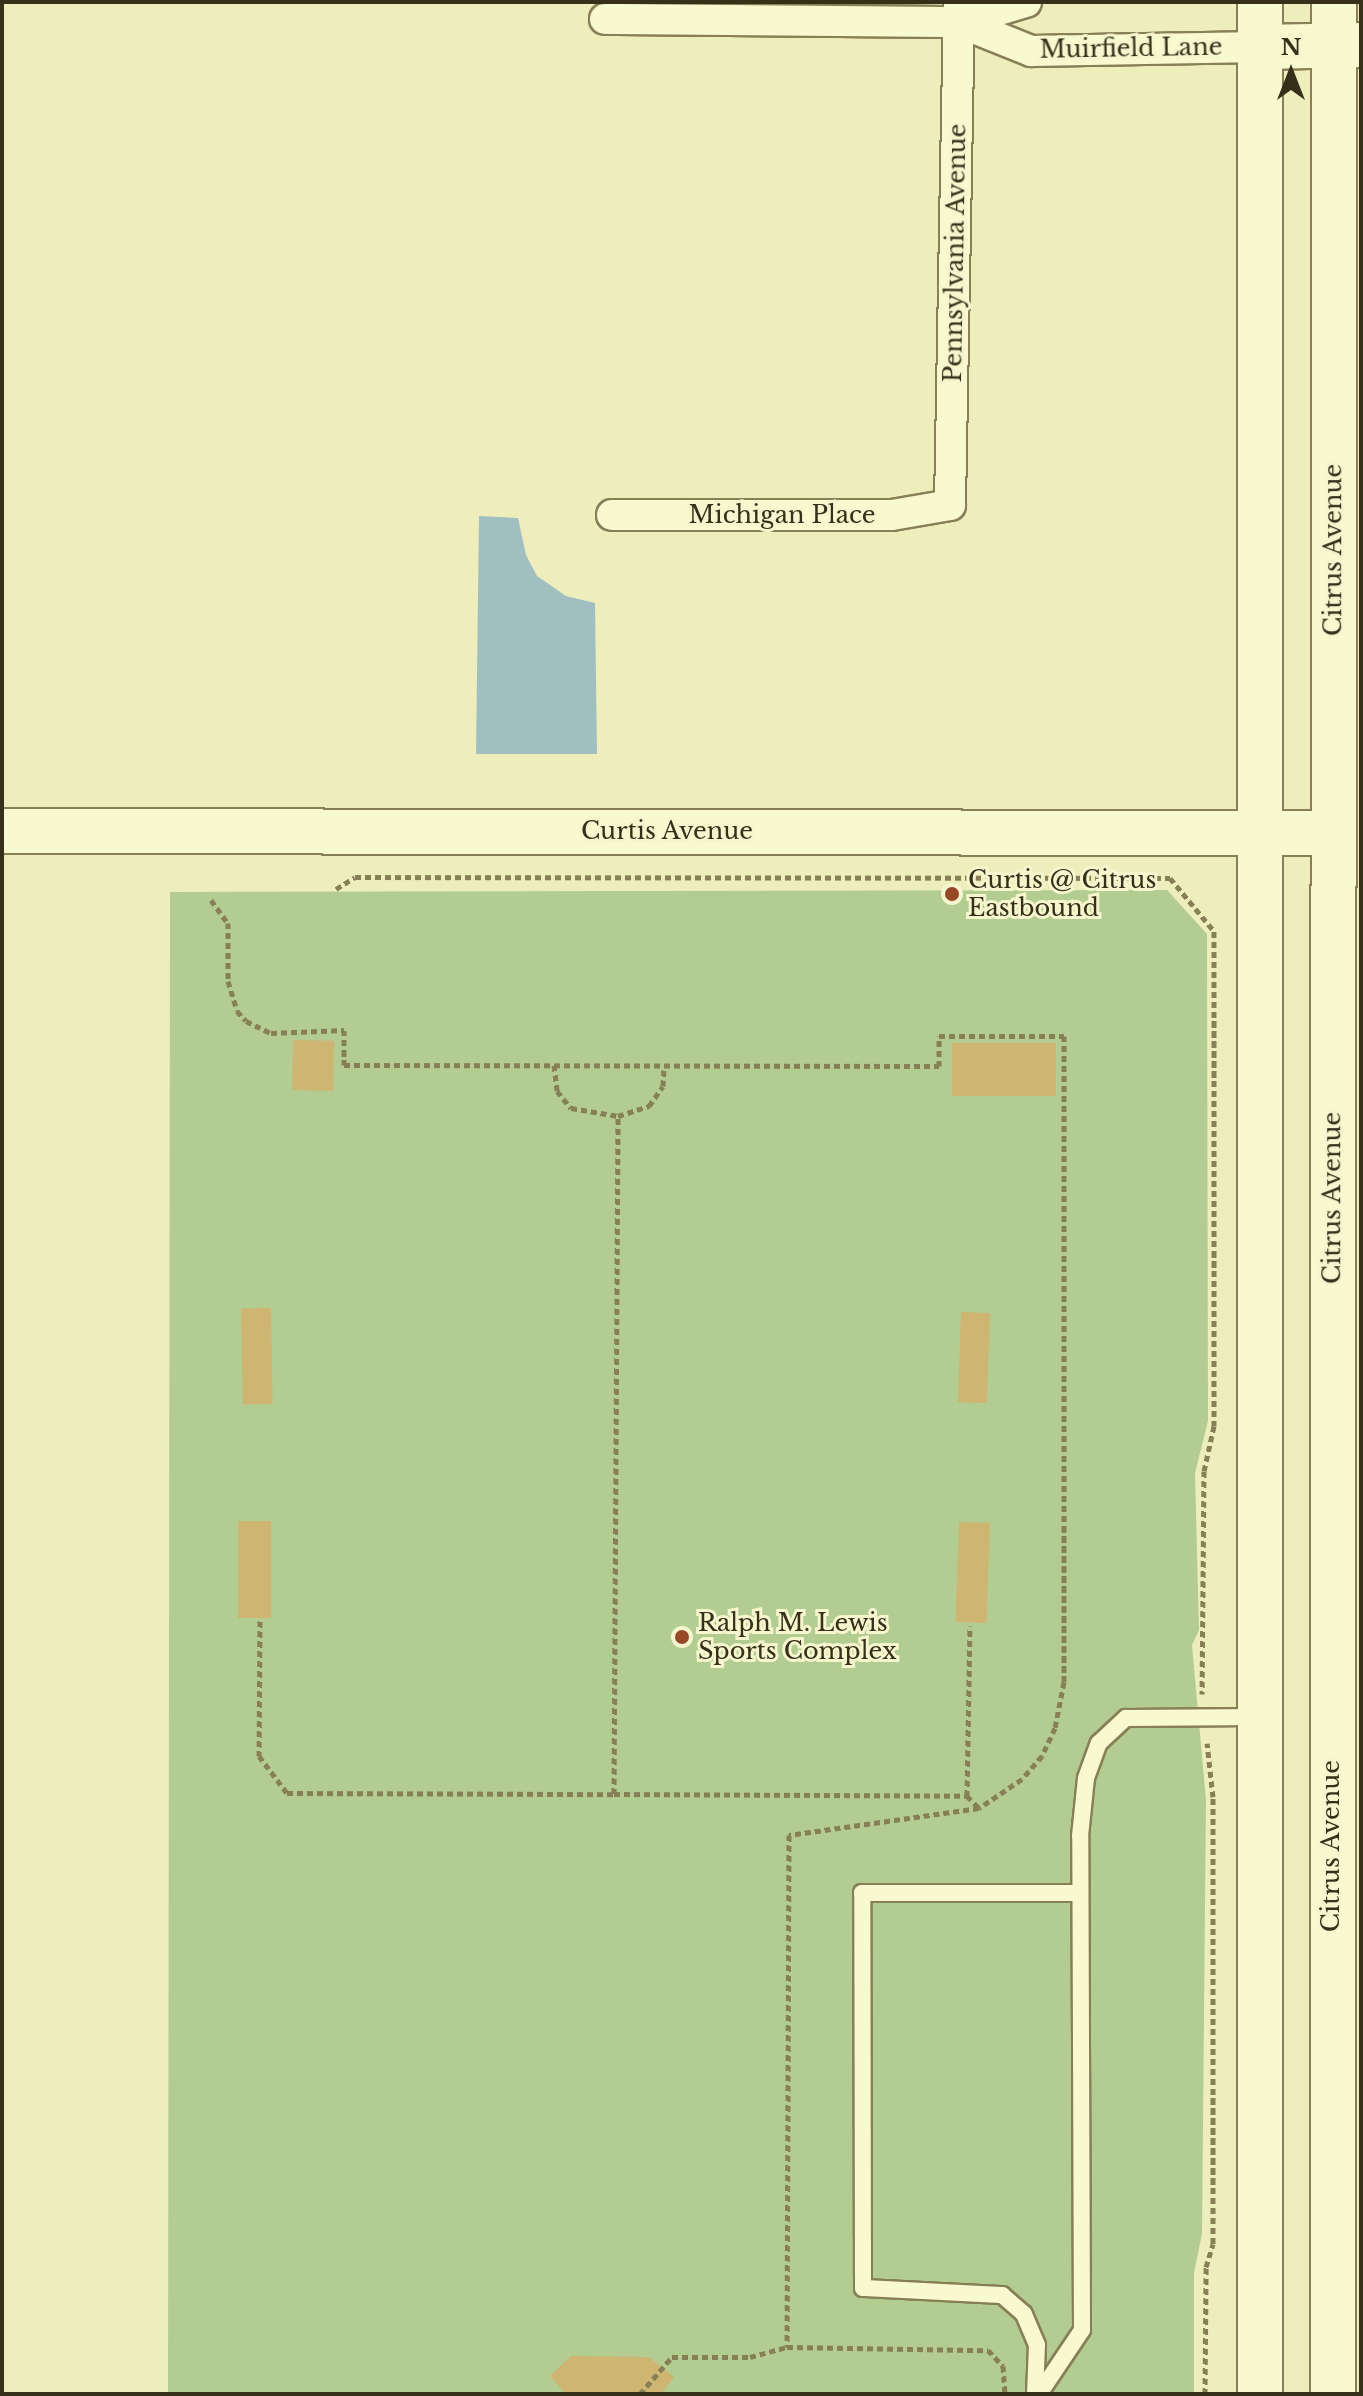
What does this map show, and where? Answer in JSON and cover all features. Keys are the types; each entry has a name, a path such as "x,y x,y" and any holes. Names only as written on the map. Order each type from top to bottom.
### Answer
{"main road":[{"path":"1260,2 1264,832 1260,2394"},
{"name":"Citrus Avenue","path":"1333,2394 1332,833 1347,45 1334,2"},
{"path":"1260,47 1347,45"},
{"name":"Curtis Avenue","path":"2,831 1332,833"}],"street":[{"name":"Muirfield Lane","path":"605,19 959,12 1026,2"},
{"name":"Muirfield Lane","path":"959,12 1031,51 1260,47"},
{"name":"Pennsylvania Avenue","path":"950,505 959,12"},
{"name":"Michigan Place","path":"612,515 892,515 950,505"}],"lane":[{"path":"1037,2394 1082,2330 1080,1893 1086,1778 1099,1743 1126,1718 1261,1717"},
{"path":"1037,2394 1037,2345 1024,2314 1002,2295 863,2288 862,1893 1080,1893"}],"path":[{"path":"336,889 355,877 1170,878 1214,931 1214,1426 1204,1471 1205,1634 1199,1664 1213,1797 1213,2244 1206,2267 1205,2394"},
{"path":"211,900 228,923 231,997 246,1021 258,1029 344,1030 344,1065 939,1066 939,1036 1064,1036 1063,1703 1042,1756 1022,1779 979,1808 789,1835 787,2347"},
{"path":"554,1065 557,1091 571,1108 618,1116 649,1106 663,1086 664,1066"},
{"path":"614,1794 618,1116"},
{"path":"260,1621 259,1756 287,1793 967,1796 979,1808"},
{"path":"967,1796 970,1626"},
{"path":"640,2394 672,2357 750,2357 787,2347 988,2350 1003,2366 1005,2394"}],"green space":[{"name":"Ralph M. Lewis Sports Complex","path":"1167,890 1207,934 1208,1421 1195,1473 1199,1630 1192,1645 1206,1800 1202,2234 1194,2273 1194,2394 168,2394 170,892"}],"water":[{"path":"479,516 518,518 526,555 537,576 566,596 595,603 597,754 476,754"}],"building":[{"path":"293,1040 334,1041 333,1091 292,1090"},
{"path":"952,1043 1056,1043 1056,1096 952,1096"},
{"path":"271,1308 273,1404 243,1405 241,1309"},
{"path":"961,1312 990,1313 987,1403 958,1402"},
{"path":"238,1521 271,1521 271,1618 238,1618"},
{"path":"959,1522 990,1523 986,1623 956,1622"},
{"path":"571,2356 649,2357 674,2377 661,2394 566,2394 550,2376"}],"place":[{"name":"Curtis @ Citrus Eastbound","path":"952,894"},
{"name":"Ralph M. Lewis Sports Complex","path":"682,1637"}]}
